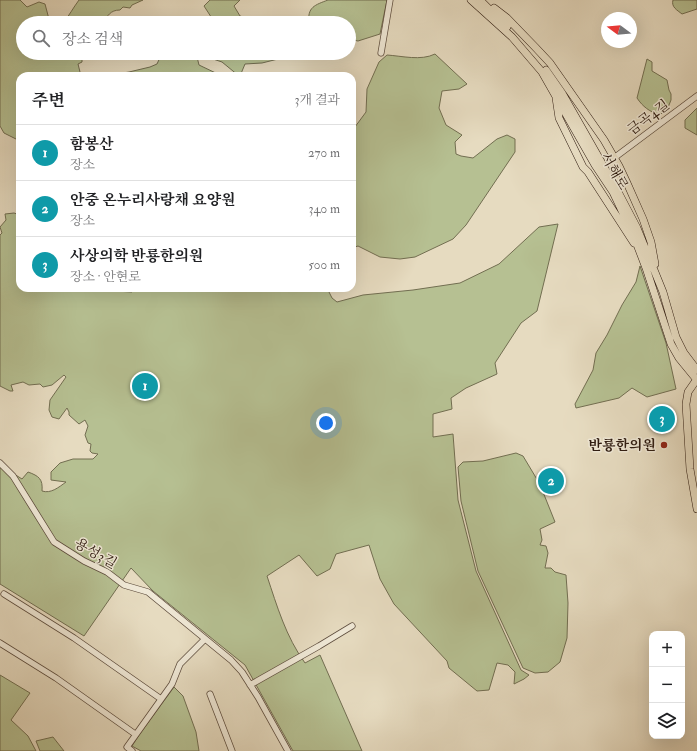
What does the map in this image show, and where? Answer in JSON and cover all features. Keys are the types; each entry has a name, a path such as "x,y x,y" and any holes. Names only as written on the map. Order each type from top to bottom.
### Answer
{"main road":[{"name":"서해로","path":"471,0 512,37 542,72 595,165 613,192 633,234 646,268 671,344 679,358 697,379"},
{"name":"서해로","path":"481,0 519,38 546,70 562,93 637,228 663,292 676,338 684,354 697,370"},
{"path":"481,0 495,8 507,18 550,63 604,140 628,184 643,219 651,242 656,274"},
{"path":"556,96 559,118 570,138 572,147 583,167 588,172 640,253"},
{"path":"697,379 688,392 686,404 690,469 697,509"}],"street":[{"path":"381,53 390,0"},
{"name":"금곡4길","path":"614,158 697,96"},
{"name":"용성3길","path":"0,463 13,476 54,542 84,561 107,572 124,585 148,592 231,660 242,672 288,751"},
{"path":"4,594 74,638 161,699"},
{"path":"250,685 352,626"},
{"path":"132,751 127,747 172,684 180,664 205,639"},
{"path":"0,643 56,678 135,734"},
{"path":"210,694 232,751"}],"green space":[{"path":"0,0 20,0 27,7 39,2 45,4 48,16 16,16 16,60 82,60 82,62 78,64 80,72 16,72 16,139 4,133 0,126"},
{"path":"79,0 143,0 132,5 130,8 123,7 120,10 111,12 108,16 68,16"},
{"path":"210,0 240,0 234,6 240,16 210,16 204,6"},
{"path":"328,0 387,0 380,34 356,41 356,16 309,16 309,13 313,7"},
{"path":"673,0 697,0 697,9 682,14 676,10"},
{"path":"435,54 467,84 459,89 442,91 439,108 446,125 462,135 455,142 456,154 473,158 497,139 507,135 515,139 515,152 466,225 453,239 415,257 400,259 380,257 358,246 356,247 356,126 366,112 367,89 379,62 387,55 418,58"},
{"path":"647,59 652,62 652,71 667,80 671,94 671,100 667,110 659,115 646,108 637,98"},
{"path":"159,60 198,60 199,65 214,72 129,72 157,64"},
{"path":"216,60 274,60 262,63 245,64 242,72 234,72 222,62"},
{"path":"697,108 697,135 685,128 685,120"},
{"path":"5,214 16,214 16,292 329,292 332,298 337,302 363,295 460,283 499,264 539,227 558,224 537,311 521,323 495,363 497,374 466,388 451,398 452,409 433,414 433,437 453,434 458,500 476,571 521,670 529,675 514,684 515,672 508,665 497,663 489,690 477,691 449,668 447,661 394,604 380,579 369,545 336,554 330,569 317,576 299,555 267,576 274,599 292,643 305,663 320,655 362,751 293,751 245,665 153,591 131,568 84,636 0,584 0,465 22,479 28,472 35,475 40,478 42,491 49,492 55,490 66,482 51,480 51,472 60,463 73,459 93,459 98,454 90,451 91,444 88,443 85,435 88,426 85,420 79,424 69,415 67,408 59,419 52,417 49,410 50,400 66,377 64,375 52,385 43,387 40,384 29,385 23,382 11,385 13,391 10,391 0,386 0,235 2,233 0,227 6,220"},
{"path":"640,266 666,343 676,389 647,397 632,388 619,398 576,408 575,404 593,370 596,353 636,282"},
{"path":"516,453 523,456 544,491 543,492 555,522 540,529 542,540 540,545 546,546 548,553 545,568 551,568 555,572 566,575 568,603 567,638 560,662 548,672 535,673 523,668 478,571 461,501 458,467 463,462 483,461"},
{"path":"0,675 30,693 11,720 28,736 36,751 0,751"},
{"path":"174,687 183,696 196,732 199,751 141,751 132,746 139,735"},
{"path":"53,737 64,751 40,751 36,741"}],"place":[{"name":"함봉산","path":"145,386"},
{"name":"사상의학 반룡한의원","path":"662,419"},
{"name":"반룡한의원","path":"664,445"},
{"name":"안중 온누리사랑채 요양원","path":"551,481"}]}
